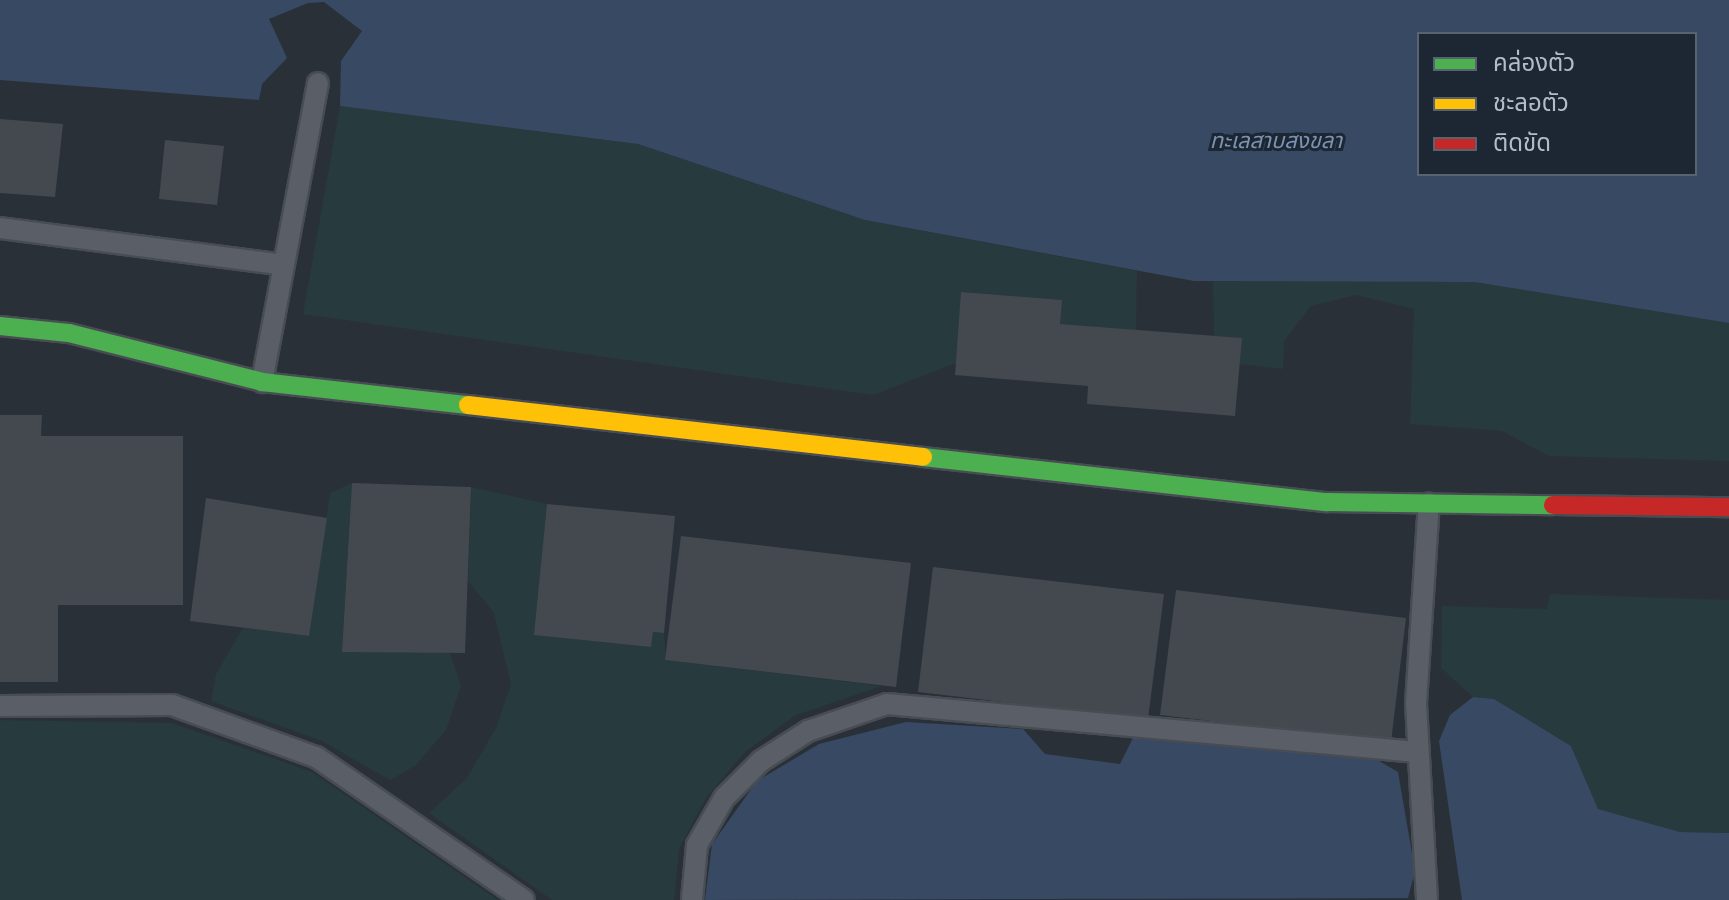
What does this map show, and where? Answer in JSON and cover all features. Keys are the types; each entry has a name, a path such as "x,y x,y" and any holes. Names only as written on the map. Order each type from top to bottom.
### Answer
{"street":[{"path":"0,326 69,333 262,382 1327,502 1729,507"}],"lane":[{"path":"262,382 318,83"},
{"path":"0,228 284,265"},
{"path":"1427,900 1417,752 1429,503"},
{"path":"692,900 697,845 724,798 752,770 808,731 887,704 1417,752"},
{"path":"0,706 172,705 316,757 524,900"}],"green space":[{"path":"340,106 638,144 865,220 1137,271 1136,330 1060,324 1061,300 962,292 956,363 873,395 303,314"},
{"path":"1213,281 1474,282 1729,323 1729,461 1549,456 1502,431 1410,424 1414,309 1356,295 1311,306 1284,341 1283,369 1239,364 1241,338 1214,336"},
{"path":"352,483 342,651 450,653 461,685 446,730 415,766 390,780 322,741 211,701 216,674 243,628 309,636 330,493"},
{"path":"471,487 547,504 535,635 651,647 653,632 664,633 666,660 882,686 796,715 745,752 706,798 679,849 674,900 552,900 429,813 467,778 496,728 511,685 494,613 468,581"},
{"path":"1550,594 1729,600 1729,833 1680,832 1598,809 1571,746 1494,699 1473,697 1441,668 1442,606 1547,609"},
{"path":"0,720 172,723 312,772 498,900 0,900"}],"water":[{"name":"ทะเลสาบสงขลา","path":"0,0 1729,0 1729,323 1474,282 1194,281 865,220 638,144 340,106 341,61 362,31 324,2 308,3 269,19 287,58 262,84 259,100 0,80"},
{"path":"1473,697 1494,699 1571,746 1598,809 1680,832 1729,833 1729,900 1462,900 1439,741 1450,715"},
{"path":"906,722 1023,729 1045,754 1120,764 1133,738 1313,749 1379,761 1398,772 1415,871 1408,898 705,900 712,844 757,781 819,744"}],"building":[{"path":"0,119 63,124 55,197 0,193"},
{"path":"165,140 224,146 217,205 159,199"},
{"path":"961,292 1062,300 1060,324 1242,338 1235,416 1087,404 1088,386 955,375"},
{"path":"0,415 42,415 41,436 183,436 183,605 58,605 58,682 0,682"},
{"path":"352,483 471,487 465,653 342,652"},
{"path":"206,498 327,518 309,636 190,621"},
{"path":"547,504 675,516 664,633 653,632 651,647 534,635"},
{"path":"681,536 911,563 896,687 665,660"},
{"path":"933,567 1164,594 1148,719 918,692"},
{"path":"1176,590 1406,618 1391,742 1160,715"}],"traffic: fast":[{"path":"0,326 69,333 262,382 468,405"},
{"path":"923,457 1327,502 1553,505"}],"traffic: slow":[{"path":"468,405 923,457"}],"traffic: jam":[{"path":"1553,505 1729,507"}]}
